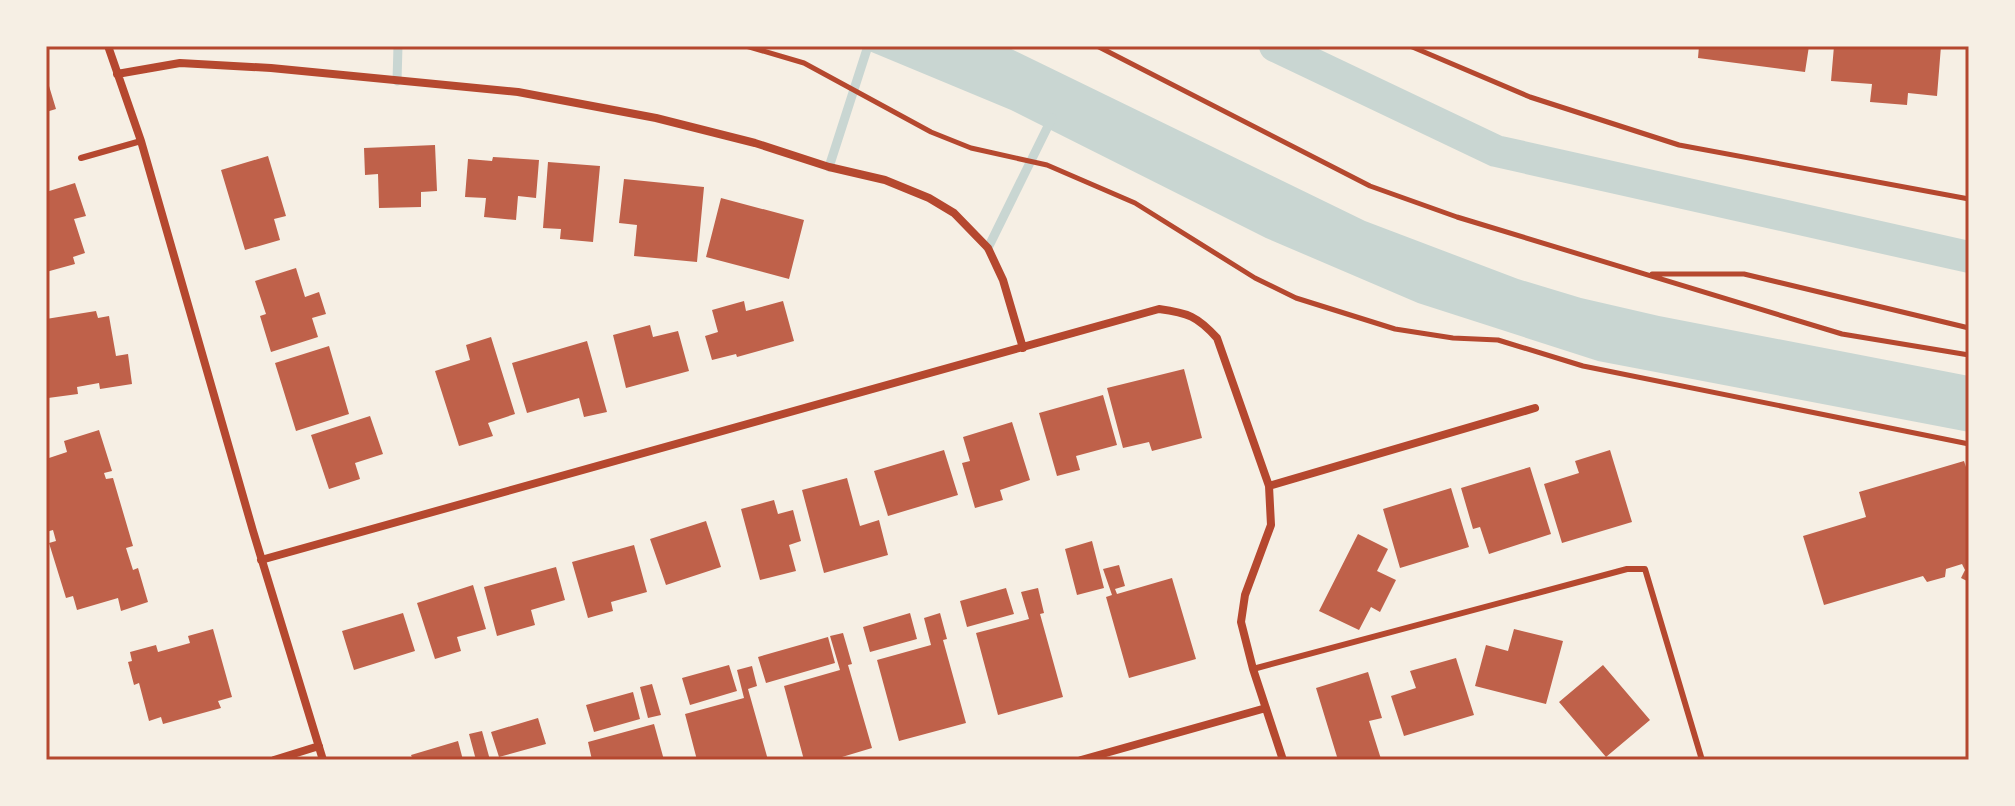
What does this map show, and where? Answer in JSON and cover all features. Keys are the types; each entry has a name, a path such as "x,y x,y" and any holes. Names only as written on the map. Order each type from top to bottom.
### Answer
{"street":[{"path":"108,46 141,141 261,560 323,760"},
{"path":"117,74 180,63 271,68 518,92 656,118 885,180 929,198 954,213 988,248 1003,280 1023,348"},
{"path":"261,560 1159,309 1186,312 1203,322 1217,338 1269,486 1271,525 1245,595 1241,622 1283,760"},
{"path":"1269,486 1535,408"},
{"path":"1081,760 1266,708"},
{"path":"274,760 319,746"}],"lane":[{"path":"81,158 141,141"},
{"path":"1253,669 1627,569 1645,569 1702,760"}],"path":[{"path":"746,46 804,63 945,138 971,148 1047,165 1135,203 1255,278 1296,298 1395,329 1453,338 1498,340 1597,369 1969,444"},
{"path":"1097,46 1370,186 1457,217 1842,334 1969,355"},
{"path":"1410,46 1530,97 1679,145 1969,199"},
{"path":"1644,274 1744,274 1969,328"}],"shaded area":[{"path":"857,46 1005,46 1365,221 1518,279 1659,316 1969,376 1969,432 1598,361 1418,303 1266,238 1011,110"}],"building":[{"path":"1699,46 1809,46 1805,72 1698,58"},
{"path":"1834,46 1941,46 1937,96 1908,93 1907,105 1870,102 1872,84 1831,81"},
{"path":"46,76 56,109 46,112"},
{"path":"435,145 437,191 421,192 421,207 379,208 378,174 365,175 364,148"},
{"path":"268,156 286,216 274,219 280,240 245,250 221,170"},
{"path":"493,157 539,160 536,198 518,196 516,220 484,217 486,198 465,197 468,159 492,161"},
{"path":"548,162 600,166 593,242 560,239 561,229 543,228"},
{"path":"624,179 704,187 697,262 634,256 637,225 619,223"},
{"path":"75,183 86,216 74,219 85,253 73,257 75,264 46,272 46,192"},
{"path":"721,198 804,220 789,279 706,257"},
{"path":"296,268 305,297 319,292 326,314 312,318 318,337 271,352 260,316 266,314 255,281"},
{"path":"744,301 746,311 783,301 794,341 737,357 736,354 712,360 705,336 718,332 712,310"},
{"path":"96,311 98,318 109,316 116,356 128,354 132,384 100,389 99,383 77,387 78,394 48,398 46,319"},
{"path":"650,325 653,337 678,331 689,371 626,388 613,335"},
{"path":"491,337 515,414 488,423 493,436 459,446 435,371 470,360 466,345"},
{"path":"587,341 607,412 584,417 579,398 527,413 512,363"},
{"path":"329,346 349,414 296,431 275,363"},
{"path":"1184,369 1202,438 1152,451 1149,442 1123,448 1107,388"},
{"path":"1103,395 1117,445 1076,456 1080,470 1057,476 1039,413"},
{"path":"370,416 383,454 355,463 360,479 329,489 311,435"},
{"path":"1012,422 1030,480 1000,490 1003,500 975,508 962,463 970,461 963,437"},
{"path":"99,430 112,471 104,473 106,479 113,478 133,546 126,548 133,570 138,568 148,602 121,611 118,598 77,610 73,596 66,598 49,543 56,541 53,530 46,532 46,459 67,452 64,441"},
{"path":"944,450 958,495 888,516 874,471"},
{"path":"1610,450 1632,522 1562,543 1544,484 1579,473 1575,461"},
{"path":"1964,461 1969,476 1969,582 1961,578 1965,570 1962,564 1946,569 1945,577 1927,582 1923,576 1824,605 1803,536 1866,517 1859,492"},
{"path":"1530,467 1551,534 1489,554 1480,527 1473,529 1461,488"},
{"path":"847,478 860,526 879,520 888,555 824,573 802,490"},
{"path":"1451,488 1469,547 1400,568 1383,509"},
{"path":"774,500 778,514 793,510 801,541 789,545 796,571 760,580 741,509"},
{"path":"706,521 721,567 666,585 650,539"},
{"path":"1358,534 1388,549 1377,571 1396,580 1380,612 1371,607 1359,630 1319,611"},
{"path":"1092,541 1104,588 1077,595 1065,549"},
{"path":"634,545 647,592 611,602 613,611 588,618 572,562"},
{"path":"1119,565 1125,586 1115,589 1117,594 1172,578 1196,659 1129,678 1106,597 1112,595 1103,569"},
{"path":"556,567 565,600 531,610 535,625 497,636 484,587"},
{"path":"473,585 486,629 457,637 461,651 435,659 417,603"},
{"path":"1006,588 1014,614 967,627 960,601"},
{"path":"1038,588 1044,613 1040,614 1063,697 998,715 976,633 1029,619 1021,592"},
{"path":"403,613 415,651 354,670 342,631"},
{"path":"910,613 917,639 870,652 863,627"},
{"path":"940,613 947,639 943,640 966,723 899,741 877,660 931,645 924,618"},
{"path":"213,629 232,697 218,701 221,708 163,724 161,717 149,721 139,683 134,685 128,662 132,661 130,652 156,645 158,652 190,643 188,636"},
{"path":"1514,629 1563,641 1546,704 1475,686 1486,645 1508,651"},
{"path":"843,633 852,664 848,665 872,748 832,760 804,760 784,686 840,670 830,636"},
{"path":"828,637 835,663 766,683 758,657"},
{"path":"1456,658 1474,715 1404,736 1391,696 1416,688 1410,671"},
{"path":"729,665 737,691 690,705 682,678"},
{"path":"1603,665 1650,720 1606,757 1559,702"},
{"path":"752,666 757,686 748,689 768,760 697,760 685,714 744,698 737,670"},
{"path":"1368,672 1382,718 1369,721 1381,759 1338,760 1316,688"},
{"path":"652,684 661,715 648,718 640,687"},
{"path":"633,692 640,719 594,732 586,705"},
{"path":"538,718 546,744 499,757 491,732"},
{"path":"654,724 664,760 592,760 588,742"},
{"path":"482,731 490,760 476,760 469,734"},
{"path":"458,741 463,760 413,760 411,755"}],"waterway":[{"path":"397,81 398,46"},
{"path":"829,167 868,46"},
{"path":"1275,46 1496,151 1969,257"},
{"path":"988,248 1052,118"}]}
